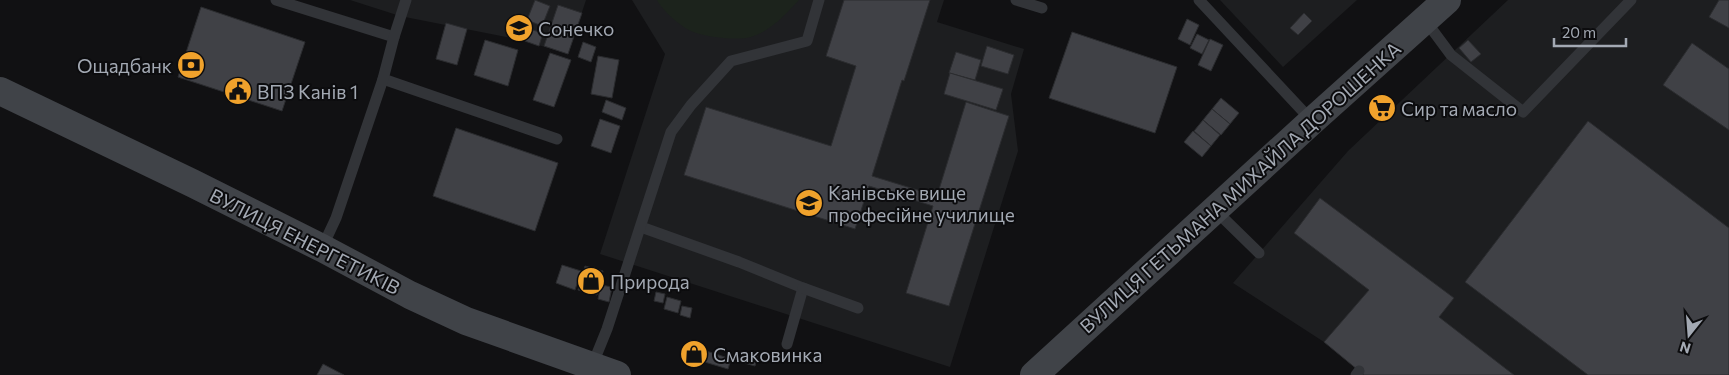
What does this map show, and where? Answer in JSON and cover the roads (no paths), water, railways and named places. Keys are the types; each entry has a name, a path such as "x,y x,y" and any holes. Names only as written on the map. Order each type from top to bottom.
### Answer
{"main road":[{"name":"ВУЛИЦЯ ГЕТЬМАНА МИХАЙЛА ДОРОШЕНКА","path":"1034,375 1447,0"},
{"name":"ВУЛИЦЯ ЕНЕРГЕТИКІВ","path":"0,91 322,248 410,295 466,321 617,375"}],"lane":[{"path":"276,0 394,37"},
{"path":"322,248 336,218 383,79 406,0"},
{"path":"591,367 607,330 671,132 691,105 731,61 807,41 819,0"},
{"path":"1016,0 1042,8"},
{"path":"1199,0 1312,121"},
{"path":"1425,20 1451,55 1523,112 1631,0"},
{"path":"383,79 557,139"},
{"path":"1215,210 1259,253"},
{"path":"641,227 858,308"},
{"path":"787,344 803,288"}],"place":[{"name":"Сонечко","path":"519,28"},
{"name":"Ощадбанк","path":"191,65"},
{"name":"ВПЗ Канів 1","path":"238,91"},
{"name":"Сир та масло","path":"1382,108"},
{"name":"Канівське вище професійне училище","path":"809,203"},
{"name":"Природа","path":"591,281"},
{"name":"Смаковинка","path":"694,354"}]}
